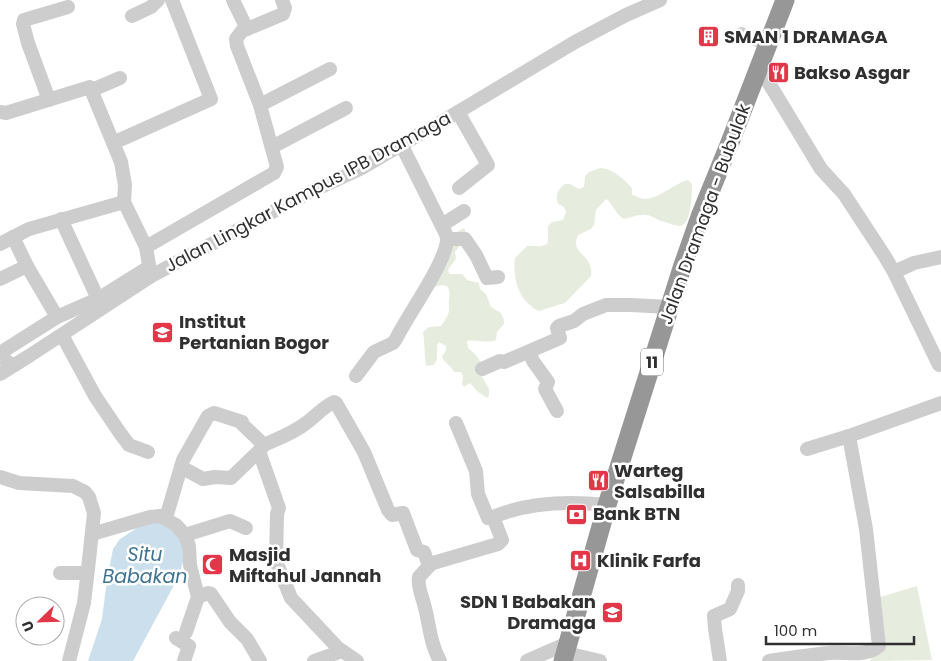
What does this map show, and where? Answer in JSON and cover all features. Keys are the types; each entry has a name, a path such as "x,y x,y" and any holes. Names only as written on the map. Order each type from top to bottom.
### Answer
{"highway":[{"name":"Jalan Dramaga - Bubulak","path":"565,652 607,505 700,214 785,0"}],"street":[{"path":"132,16 151,7 158,0"},
{"path":"114,143 211,99 172,0"},
{"path":"233,0 247,29"},
{"path":"146,247 274,173 276,167 260,105 236,39 242,31 283,14 285,8 282,0"},
{"name":"Jalan Lingkar Kampus IPB Dramaga","path":"0,374 153,275 308,193 360,169 575,42 626,15 660,0"},
{"path":"49,100 23,24 24,20 60,6"},
{"path":"741,34 768,44"},
{"path":"260,105 330,69"},
{"path":"758,69 767,80 821,169 844,194 894,272 940,367"},
{"path":"92,90 120,78"},
{"path":"0,112 6,114 90,86 121,162 124,202 146,247 149,265 146,269 98,299 58,317 0,353 7,362 14,365"},
{"path":"272,148 346,108"},
{"path":"458,112 488,165 459,188"},
{"path":"356,376 374,352 393,343 438,267 445,250 447,239 442,225 401,144"},
{"path":"0,244 29,229 124,202"},
{"path":"442,225 464,211"},
{"path":"61,219 98,299"},
{"path":"13,237 26,266 58,317"},
{"path":"447,239 465,239 476,254 487,278 498,277"},
{"path":"894,272 914,263 941,257"},
{"path":"0,279 26,266"},
{"path":"482,369 529,352 560,338 557,328 559,326 574,322 583,314 606,305 630,304 670,307"},
{"path":"62,335 95,396 120,434 129,445 148,452"},
{"path":"529,352 533,362 548,382 545,389 557,411"},
{"path":"181,467 203,479 215,477 231,478 262,448 301,426 334,402 364,452 388,510 392,515 403,513 417,550 424,552 429,566"},
{"path":"807,449 941,403"},
{"path":"166,518 183,460 210,413 242,422 262,448 279,508 277,514 276,557 282,580 291,598 342,651 357,661"},
{"path":"456,423 476,471 480,498 488,518 527,506 586,503 607,505"},
{"path":"769,661 859,654 879,646 866,529 849,436"},
{"path":"0,477 19,483 78,488 89,497 94,512 84,603 69,661"},
{"path":"92,534 160,516 176,525 185,535 189,546 190,566 198,597 181,635 189,646 184,661"},
{"path":"440,661 428,630 419,577 433,563 501,542 502,540 493,517"},
{"path":"185,535 230,521 246,528"},
{"path":"60,573 87,573"},
{"path":"720,661 714,616 730,609 738,592 738,585"},
{"path":"198,597 208,593 211,594 230,622 247,639 260,661"},
{"path":"314,661 342,651"},
{"path":"527,661 565,652 600,661"}],"green space":[{"path":"600,168 609,170 622,178 632,188 632,195 645,199 657,196 688,180 692,184 692,188 691,208 687,220 680,226 647,215 624,219 606,199 596,210 594,225 591,229 578,235 576,242 579,251 589,263 591,276 565,303 539,311 526,302 518,289 514,266 515,258 527,246 540,246 548,243 548,226 552,222 563,220 566,212 564,207 558,204 557,198 561,188 565,184 570,184 579,189 584,187 585,176 589,172"},
{"path":"464,228 466,231 465,238 455,252 456,259 448,271 450,274 462,274 467,280 479,283 480,289 486,294 491,307 501,313 504,320 504,324 497,332 496,340 489,342 467,341 468,348 480,361 481,375 489,389 489,396 487,398 470,383 464,387 461,372 454,372 442,357 446,346 439,342 437,345 437,359 434,365 426,366 425,362 423,332 429,327 441,326 449,313 448,288 444,285 431,288 453,234"},
{"path":"917,586 932,660 871,661 870,655 880,597"}],"water":[{"name":"Situ Babakan","path":"148,521 170,524 182,542 183,561 179,576 133,661 88,661 102,619 113,549 120,539"}],"place":[{"name":"SMAN 1 DRAMAGA","path":"708,37"},
{"name":"Bakso Asgar","path":"778,73"},
{"name":"Institut Pertanian Bogor","path":"163,332"},
{"name":"Warteg Salsabilla","path":"598,481"},
{"name":"Bank BTN","path":"577,514"},
{"name":"Klinik Farfa","path":"581,561"},
{"name":"Masjid Miftahul Jannah","path":"213,565"},
{"name":"SDN 1 Babakan Dramaga","path":"612,612"}]}
